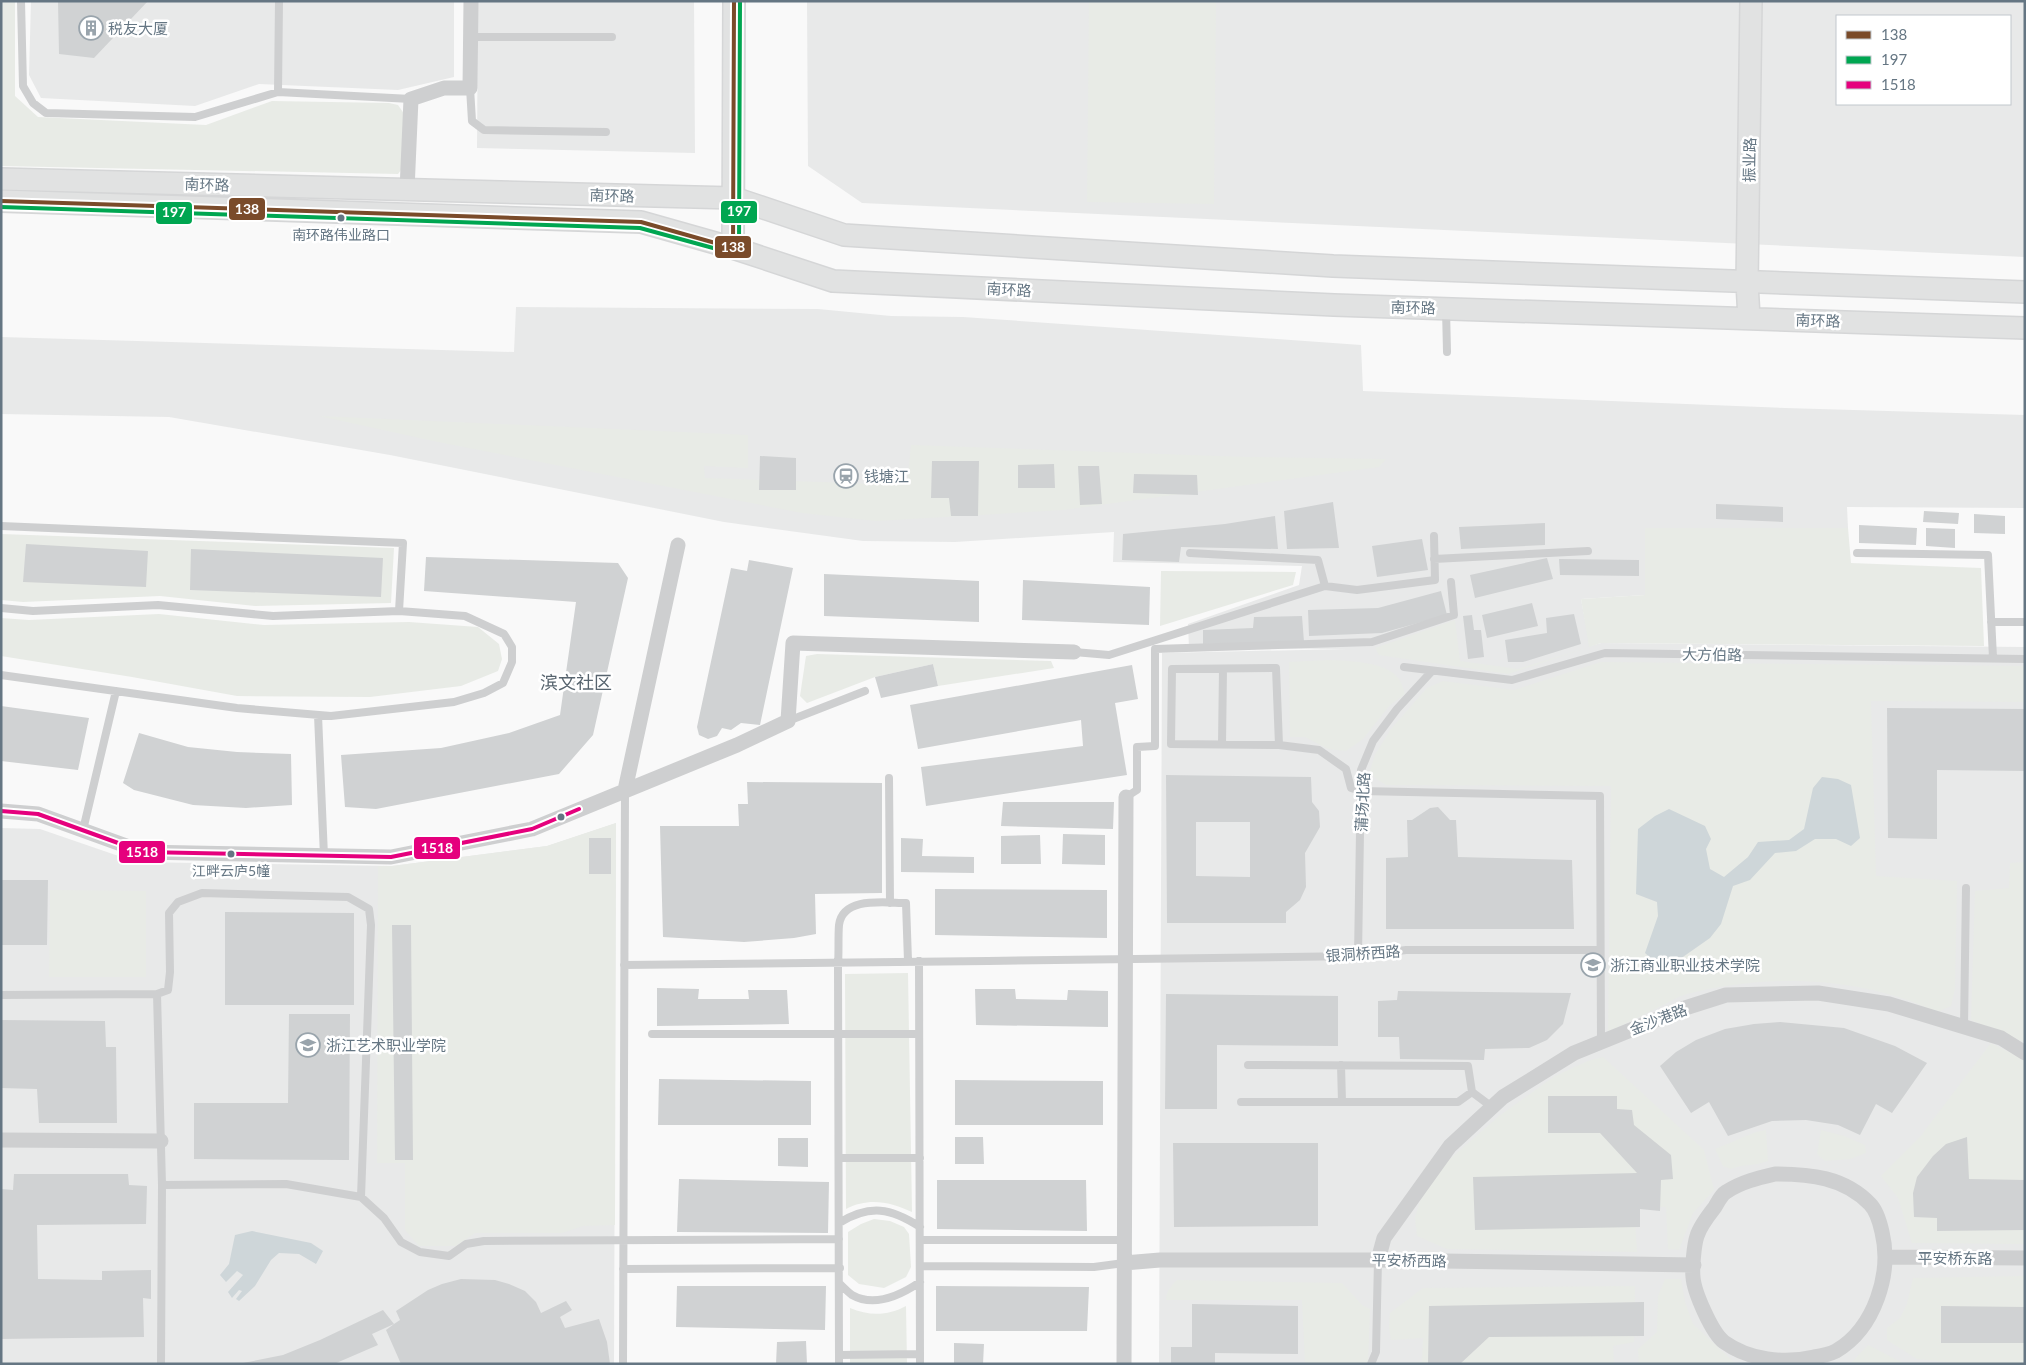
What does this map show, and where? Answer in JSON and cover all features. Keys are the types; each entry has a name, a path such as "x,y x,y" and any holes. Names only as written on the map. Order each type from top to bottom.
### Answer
{"main road":[{"path":"733,248 734,1"},
{"name":"振业路","path":"1749,318 1747,283 1751,1"},
{"name":"南环路","path":"1,179 734,198 844,234 1333,266 2025,292"},
{"name":"南环路","path":"1,201 641,222 733,248 833,280 1324,304 2025,328"}],"street":[{"path":"407,190 411,99 444,88 470,88 471,1"},
{"path":"626,790 678,545"},
{"path":"1,811 38,814 143,852 391,857 532,829 737,745 788,721 793,643 1074,652"},
{"path":"1124,1364 1126,797"},
{"name":"金沙港路","path":"1378,1260 1384,1238 1450,1146 1504,1097 1574,1053 1685,1008 1726,995 1818,993 1889,1004 2000,1038 2025,1053"},
{"path":"1,1140 161,1141"},
{"path":"1775,1174 1818,1176 1852,1191 1871,1205 1886,1246 1886,1266 1880,1289 1870,1315 1857,1334 1836,1352 1806,1361 1771,1362 1752,1356 1722,1341 1709,1321 1700,1298 1693,1278 1694,1265 1697,1236 1724,1193 1750,1180 1775,1174"},
{"name":"平安桥东路","path":"1886,1257 2025,1258"},
{"name":"平安桥西路","path":"1124,1263 1160,1260 1378,1260 1694,1265"}],"lane":[{"path":"21,1 22,86 33,103 46,113 195,117 278,92 411,99"},
{"path":"278,92 280,1"},
{"path":"470,37 612,37"},
{"path":"470,88 472,121 484,130 606,132"},
{"path":"1446,307 1447,352"},
{"path":"1,526 404,543 399,611"},
{"path":"1074,652 1109,655 1325,586 1357,590 1435,580 1434,536"},
{"path":"1434,559 1588,551"},
{"path":"1190,553 1318,560 1325,586"},
{"path":"1857,553 1988,555 1993,658"},
{"path":"1126,797 1137,790 1137,747 1155,746 1155,649 1372,642 1454,615 1451,582"},
{"path":"1,608 33,611 158,605 273,616 399,611 466,616 504,634 512,647 512,662 503,683 484,692 454,702 331,716 237,708 1,675"},
{"path":"1991,622 2025,622"},
{"name":"大方伯路","path":"1404,667 1512,680 1605,652 2025,659"},
{"path":"1279,745 1276,668 1172,669 1171,744 1279,745 1319,750 1346,769 1351,788 1361,791 1600,796 1599,950 1601,1042"},
{"path":"1222,744 1223,669"},
{"name":"蒲场北路","path":"1358,956 1361,770 1373,741 1397,709 1432,671"},
{"path":"83,830 116,691"},
{"path":"788,721 866,691"},
{"path":"318,715 324,856"},
{"path":"889,778 890,903"},
{"path":"623,1364 626,790"},
{"path":"1964,1027 1966,888"},
{"path":"1,995 157,994 168,990 170,972 169,912 178,902 202,893 348,897 369,909 371,934 361,1197"},
{"path":"839,1364 838,964 839,923 846,910 862,903 906,903 908,961"},
{"name":"银洞桥西路","path":"624,965 838,964 908,961 1358,956 1406,950 1599,950"},
{"path":"919,961 920,1364"},
{"path":"157,994 162,1185 161,1364"},
{"path":"652,1034 919,1034"},
{"path":"1248,1064 1468,1066 1472,1092 1492,1107"},
{"path":"1341,1065 1342,1102"},
{"path":"1242,1102 1458,1102 1472,1092"},
{"path":"839,1158 920,1158"},
{"path":"162,1185 286,1184 361,1197 384,1218 401,1242 420,1252 449,1256 466,1244 484,1241 839,1239"},
{"path":"839,1222 853,1214 874,1210 889,1211 904,1216 920,1227"},
{"path":"920,1240 1125,1240"},
{"path":"1371,1364 1376,1352 1378,1260"},
{"path":"920,1266 1094,1267 1124,1263"},
{"path":"623,1268 840,1268"},
{"path":"840,1284 852,1295 869,1300 892,1298 920,1282"},
{"path":"839,1355 920,1354"}],"shaded area":[{"path":"1,1 15,1 15,96 38,117 206,125 272,101 389,103 398,105 407,118 405,165 398,174 1,166"},
{"path":"31,1 454,1 454,77 398,90 259,84 195,106 41,98 29,75"},
{"path":"478,1 694,1 695,153 477,148"},
{"path":"807,1 2025,1 2025,257 862,203 808,166"},
{"path":"1089,1 1216,1 1214,204 1087,202"},
{"name":"浙江商业职业技术学院","path":"516,307 818,309 891,316 963,317 1361,345 1363,391 1785,408 2025,415 2025,508 1847,507 1848,528 1645,528 1645,595 1581,599 1590,646 1601,643 2025,647 2025,1364 1159,1364 1162,653 1347,649 1189,648 1188,624 1299,585 1302,566 1113,562 1114,532 955,542 863,541 724,522 390,455 169,417 1,414 1,337 514,352"},
{"path":"319,416 748,435 748,468 704,466 705,478 907,485 911,445 1246,457 1386,459 1379,467 1063,510 876,521 802,513 438,442"},
{"path":"1645,528 1848,528 1851,563 1981,568 1984,646 1601,643 1589,647 1581,599 1645,595"},
{"path":"1,534 394,548 391,603 255,606 160,596 23,602 1,600"},
{"path":"1161,571 1296,572 1293,585 1160,626"},
{"path":"159,614 264,625 409,622 478,627 499,644 502,659 498,671 461,686 370,697 237,696 1,656 1,618 29,620"},
{"path":"1455,620 1460,661 1518,669 1589,647 1508,674 1379,655 1375,648"},
{"path":"817,654 1051,661 1054,668 938,686 933,664 875,677 807,703 800,696 806,656"},
{"path":"1328,660 1376,665 1393,673 1399,679 1405,694 1390,705 1363,739 1346,751 1328,749 1305,737 1290,737 1289,662"},
{"path":"1601,662 2025,666 2025,702 1871,701 1876,876 1957,881 1955,989 1951,1006 1937,1012 1908,1000 1846,985 1782,981 1750,983 1718,987 1684,995 1608,1032 1611,786 1386,785 1375,778 1370,771 1375,755 1391,729 1427,688 1443,681 1514,690"},
{"path":"1822,777 1838,779 1851,785 1860,838 1851,846 1836,839 1815,839 1796,851 1775,853 1750,880 1733,886 1721,924 1710,938 1680,959 1655,962 1645,953 1658,916 1657,902 1636,894 1638,829 1655,816 1669,809 1705,826 1711,839 1706,849 1710,869 1724,877 1748,857 1758,842 1789,840 1804,829 1813,788"},
{"name":"浙江艺术职业学院","path":"616,823 614,1364 1,1364 1,828 40,829 136,862 392,866 547,846"},
{"path":"616,823 615,1225 583,1226 562,1233 475,1233 456,1246 419,1246 405,1230 405,1163 377,1163 378,866 392,866 547,846"},
{"path":"2025,862 2025,1043 1971,1020 1975,891 2009,888 2010,863"},
{"path":"50,890 146,891 146,977 49,977"},
{"path":"908,973 912,1212 888,1203 879,1202 863,1203 846,1209 845,974"},
{"path":"1991,1043 2025,1060 2025,1244 1912,1243 1898,1198 1881,1176 1920,1137"},
{"path":"1603,1057 1704,1150 1714,1190 1693,1213 1679,1250 1668,1249 1666,1207 1634,1206 1637,1252 1447,1249 1417,1236 1415,1218 1420,1201 1441,1167 1499,1116 1555,1076 1588,1061"},
{"path":"1766,1130 1768,1161 1731,1169 1723,1166 1715,1149 1756,1132"},
{"path":"1821,1130 1844,1136 1865,1145 1866,1153 1850,1159 1825,1161 1817,1154"},
{"path":"874,1219 890,1221 904,1227 909,1234 911,1267 906,1277 884,1288 859,1284 848,1275 848,1232"},
{"path":"252,1231 311,1243 323,1251 316,1264 299,1254 279,1253 271,1260 255,1286 239,1301 236,1299 242,1291 239,1290 232,1298 228,1292 243,1275 237,1271 226,1282 220,1275 229,1264 235,1235"},
{"path":"2025,1276 2025,1364 1966,1364 1917,1359 1887,1340 1887,1328 1900,1318 1907,1304 1913,1278"},
{"path":"1665,1279 1681,1279 1685,1302 1693,1324 1736,1364 1639,1364 1638,1349 1657,1332 1658,1296"},
{"path":"1177,1280 1342,1283 1362,1305 1370,1309 1368,1364 1305,1364 1302,1300 1166,1300 1169,1289"},
{"path":"1635,1286 1634,1342 1613,1346 1614,1364 1392,1364 1422,1362 1423,1338 1391,1340 1389,1327 1390,1313 1423,1288"},
{"path":"906,1306 907,1364 850,1364 850,1308 878,1314 892,1312"},
{"path":"1868,1345 1905,1364 1850,1364"}],"building":[{"name":"税友大厦","path":"58,1 148,1 94,58 59,54"},
{"path":"760,456 796,458 796,490 759,490"},
{"path":"932,461 979,461 978,516 951,516 949,498 931,498"},
{"path":"1054,464 1055,488 1018,488 1018,465"},
{"path":"1078,466 1099,466 1102,504 1080,505"},
{"path":"1134,474 1197,475 1198,495 1133,493"},
{"path":"1333,502 1339,548 1287,549 1284,511"},
{"path":"1716,504 1783,507 1783,522 1716,519"},
{"path":"1924,511 1959,513 1958,524 1923,522"},
{"path":"1974,514 2005,516 2005,534 1974,533"},
{"path":"1275,516 1278,549 1181,547 1179,562 1122,560 1123,534 1225,524"},
{"path":"1545,523 1545,545 1461,549 1459,527"},
{"path":"1859,525 1917,528 1916,545 1859,543"},
{"path":"1926,528 1955,529 1955,548 1926,546"},
{"path":"1422,539 1428,570 1377,577 1372,546"},
{"path":"26,544 148,551 146,587 23,582"},
{"path":"191,549 383,558 381,597 190,590"},
{"path":"426,557 618,563 628,578 593,735 559,774 376,809 345,807 341,755 441,748 509,733 560,715 576,602 424,591"},
{"path":"1547,558 1553,579 1475,598 1470,575"},
{"path":"1559,559 1639,560 1639,576 1560,575"},
{"path":"749,560 793,568 760,725 741,723 731,730 722,728 717,736 708,739 699,735 697,727 731,568 747,571"},
{"path":"824,574 979,581 979,622 824,616"},
{"path":"1023,580 1150,587 1149,625 1022,620"},
{"path":"1441,591 1447,615 1382,633 1309,636 1308,610 1378,608"},
{"path":"1532,603 1538,626 1487,638 1482,615"},
{"path":"1574,614 1581,644 1523,662 1508,662 1505,640 1547,633 1546,618"},
{"path":"1472,615 1474,630 1481,630 1484,657 1468,659 1463,616"},
{"path":"1302,616 1304,642 1203,644 1203,630 1253,628 1254,617"},
{"path":"933,664 938,686 881,698 875,677"},
{"path":"1132,665 1138,699 1115,703 1127,775 926,806 921,767 1083,746 1081,720 918,749 910,705"},
{"path":"1,706 89,718 78,770 1,761"},
{"path":"1887,708 2025,709 2025,771 1937,770 1937,839 1888,838"},
{"path":"139,733 188,747 237,752 291,754 292,805 246,808 193,805 134,790 123,783"},
{"path":"1166,775 1311,777 1312,802 1319,811 1320,827 1305,853 1306,887 1300,900 1286,912 1286,923 1167,923","holes":["1196,822 1250,822 1250,877 1196,876"]},
{"path":"747,782 882,783 882,893 815,894 816,934 794,938 744,942 663,937 660,826 739,826 738,804 748,804"},
{"path":"1003,802 1114,802 1113,829 1001,826"},
{"path":"1438,807 1450,820 1456,820 1458,857 1572,860 1574,929 1386,929 1386,858 1408,857 1407,820 1412,820 1430,808"},
{"path":"1063,834 1105,835 1105,865 1062,864"},
{"path":"1040,835 1041,864 1001,864 1001,836"},
{"path":"589,838 611,838 611,874 589,874"},
{"path":"901,838 923,839 922,856 974,857 974,873 901,872"},
{"path":"1,880 48,880 47,945 1,945"},
{"path":"935,889 1107,890 1107,938 935,935"},
{"path":"225,912 354,913 354,1005 225,1005"},
{"path":"392,925 411,925 413,1160 395,1160"},
{"path":"657,988 699,989 698,999 749,999 748,990 787,990 789,1024 657,1026"},
{"path":"975,989 1015,989 1016,999 1067,1000 1068,990 1108,991 1108,1027 976,1025"},
{"path":"1398,991 1571,993 1563,1024 1547,1040 1529,1048 1485,1049 1484,1060 1400,1059 1399,1037 1378,1037 1378,1001 1397,1000"},
{"path":"1166,994 1338,996 1338,1046 1217,1045 1217,1109 1165,1109"},
{"path":"289,1014 350,1014 349,1160 194,1159 194,1103 288,1103"},
{"path":"1,1020 105,1021 106,1047 116,1047 117,1123 39,1123 37,1089 1,1088"},
{"path":"1780,1022 1844,1028 1895,1046 1927,1063 1892,1113 1876,1104 1860,1135 1838,1125 1806,1120 1772,1121 1728,1136 1709,1102 1691,1113 1660,1066 1676,1052 1696,1040 1725,1029"},
{"path":"659,1079 811,1081 811,1125 658,1125"},
{"path":"955,1080 1103,1081 1103,1125 955,1125"},
{"path":"1548,1096 1617,1096 1617,1109 1632,1110 1634,1125 1671,1155 1673,1179 1661,1180 1660,1211 1640,1209 1640,1227 1475,1230 1473,1177 1637,1173 1600,1133 1548,1133"},
{"path":"955,1137 983,1137 984,1164 955,1164"},
{"path":"1967,1137 1969,1179 2025,1180 2025,1230 1937,1231 1937,1218 1914,1217 1913,1193 1917,1177 1933,1156 1946,1144"},
{"path":"778,1138 808,1138 808,1167 778,1166"},
{"path":"1173,1143 1318,1143 1318,1226 1174,1227"},
{"path":"14,1174 128,1174 129,1185 147,1186 146,1224 37,1225 38,1279 102,1280 102,1271 151,1270 151,1299 143,1298 144,1337 1,1339 1,1189 13,1190"},
{"path":"679,1179 829,1182 828,1233 677,1232"},
{"path":"937,1180 1086,1180 1087,1231 937,1229"},
{"path":"461,1279 495,1280 525,1291 536,1302 541,1313 566,1301 572,1310 560,1317 565,1328 599,1319 607,1342 610,1364 401,1364 386,1330 400,1320 396,1311 428,1290 442,1284"},
{"path":"677,1286 826,1286 825,1330 676,1327"},
{"path":"936,1286 1089,1287 1087,1331 936,1331"},
{"path":"1644,1302 1644,1336 1489,1337 1460,1364 1428,1364 1429,1306"},
{"path":"1192,1304 1298,1306 1298,1354 1215,1353 1215,1364 1171,1364 1171,1347 1192,1347"},
{"path":"1941,1306 2025,1307 2025,1343 1941,1343"},
{"path":"383,1310 394,1324 372,1334 378,1345 334,1364 238,1364 283,1355 320,1340"},
{"path":"806,1341 807,1364 776,1364 777,1342"},
{"path":"954,1343 984,1344 983,1364 954,1364"}],"transit line":[{"name":"138","path":"1,201 641,222 733,248 734,1"},
{"name":"197","path":"1,207 640,228 735,254 739,248 740,1"},
{"name":"1518","path":"1,811 38,814 143,852 391,857 532,829 579,809"}],"place":[{"name":"税友大厦","path":"91,28"},
{"name":"南环路伟业路口","path":"341,218"},
{"name":"钱塘江","path":"846,476"},
{"name":"江畔云庐5幢","path":"231,854"},
{"name":"浙江商业职业技术学院","path":"1593,965"},
{"name":"浙江艺术职业学院","path":"308,1045"}],"district":[{"name":"滨文社区","path":"576,682"}]}
